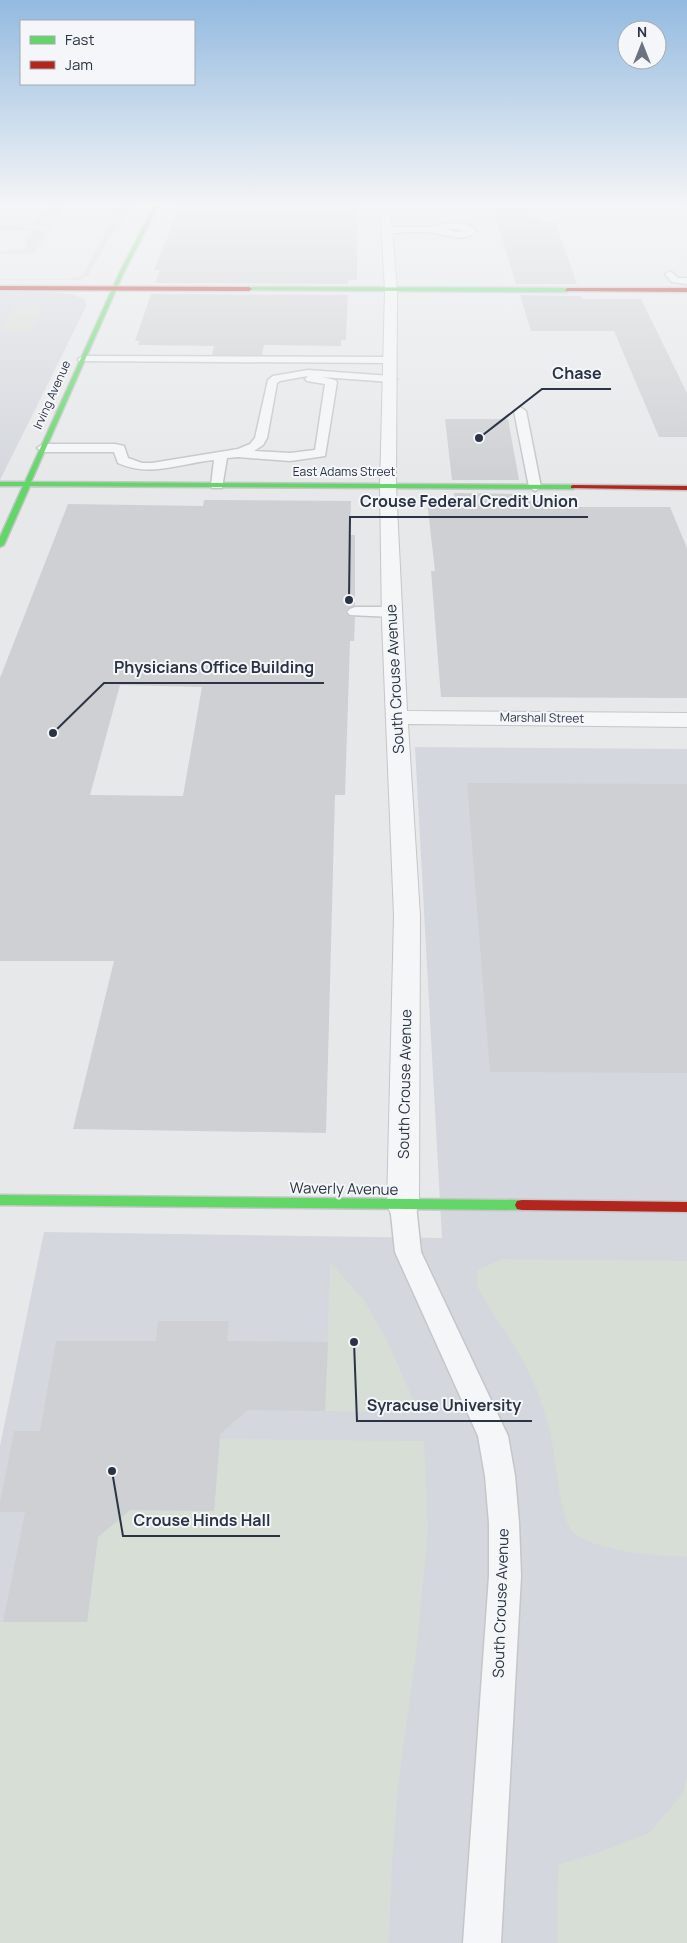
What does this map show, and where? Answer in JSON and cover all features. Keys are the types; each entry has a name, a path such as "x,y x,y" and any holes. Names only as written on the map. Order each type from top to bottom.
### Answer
{"street":[{"name":"Irving Avenue","path":"0,545 112,295"},
{"name":"South Crouse Avenue","path":"391,295 388,486 392,612 407,916 403,1205"},
{"name":"East Adams Street","path":"0,484 687,488"},
{"name":"Marshall Street","path":"397,717 687,720"},
{"name":"Waverly Avenue","path":"0,1200 687,1208"}],"lane":[{"path":"83,359 391,370"},
{"path":"43,448 120,449 122,460 127,463 144,465 172,464 239,453 253,448 261,440 274,380 288,375 308,373 391,370"},
{"path":"239,453 268,457 302,458 321,453 331,382 311,379 308,373"},
{"path":"520,411 535,487"},
{"path":"217,485 221,455"},
{"path":"355,612 392,612"},
{"name":"South Crouse Avenue","path":"403,1205 408,1252 493,1436 500,1476 504,1523 505,1576 482,1943"}],"shaded area":[{"path":"0,295 72,295 85,299 86,307 0,480"},
{"path":"13,308 43,308 31,331 0,330"},
{"path":"415,747 687,749 687,1943 0,1943 0,1446 44,1232 442,1238"},
{"path":"503,1259 687,1261 687,1557 643,1554 612,1549 584,1539 573,1532 568,1525 561,1502 551,1436 536,1389 518,1352 477,1286 477,1270"},
{"path":"330,1262 364,1300 389,1344 419,1413 325,1411"},
{"path":"220,1439 424,1441 428,1529 418,1638 398,1787 392,1864 389,1943 0,1943 0,1622 87,1622 98,1537 130,1510 214,1511"},
{"path":"687,1775 687,1943 557,1943 558,1865 603,1851 649,1833 683,1793"}],"building":[{"path":"151,295 348,295 346,340 341,340 341,346 264,345 262,355 212,355 214,346 138,345 139,341 135,341"},
{"path":"520,295 581,296 583,299 641,299 687,393 687,437 659,437 614,331 531,331"},
{"path":"445,419 508,419 519,480 452,480"},
{"path":"454,493 521,494 523,501 546,501 548,507 670,507 687,548 687,698 441,697 431,571 435,571 427,501 454,501"},
{"path":"204,500 351,501 350,535 355,535 355,605 345,612 349,616 355,617 354,641 350,641 345,795 335,795 326,1133 73,1129 114,961 0,961 0,678 68,504 203,506","holes":["120,685 202,687 183,796 90,795"]},
{"path":"467,783 687,784 687,1073 490,1072"},
{"path":"158,1321 229,1321 227,1341 328,1342 325,1411 248,1410 220,1434 214,1511 130,1510 98,1537 87,1622 3,1622 25,1512 0,1512 0,1503 14,1431 40,1431 56,1341 156,1341"}],"traffic: fast":[{"path":"0,545 112,295"},
{"path":"0,484 573,487"},
{"path":"0,1200 522,1205"}],"traffic: jam":[{"path":"573,487 687,488"},
{"path":"522,1205 687,1207"}],"place":[{"name":"Chase","path":"479,438"},
{"name":"Crouse Federal Credit Union","path":"349,600"},
{"name":"Physicians Office Building","path":"53,733"},
{"name":"Syracuse University","path":"354,1342"},
{"name":"Crouse Hinds Hall","path":"112,1471"}]}
